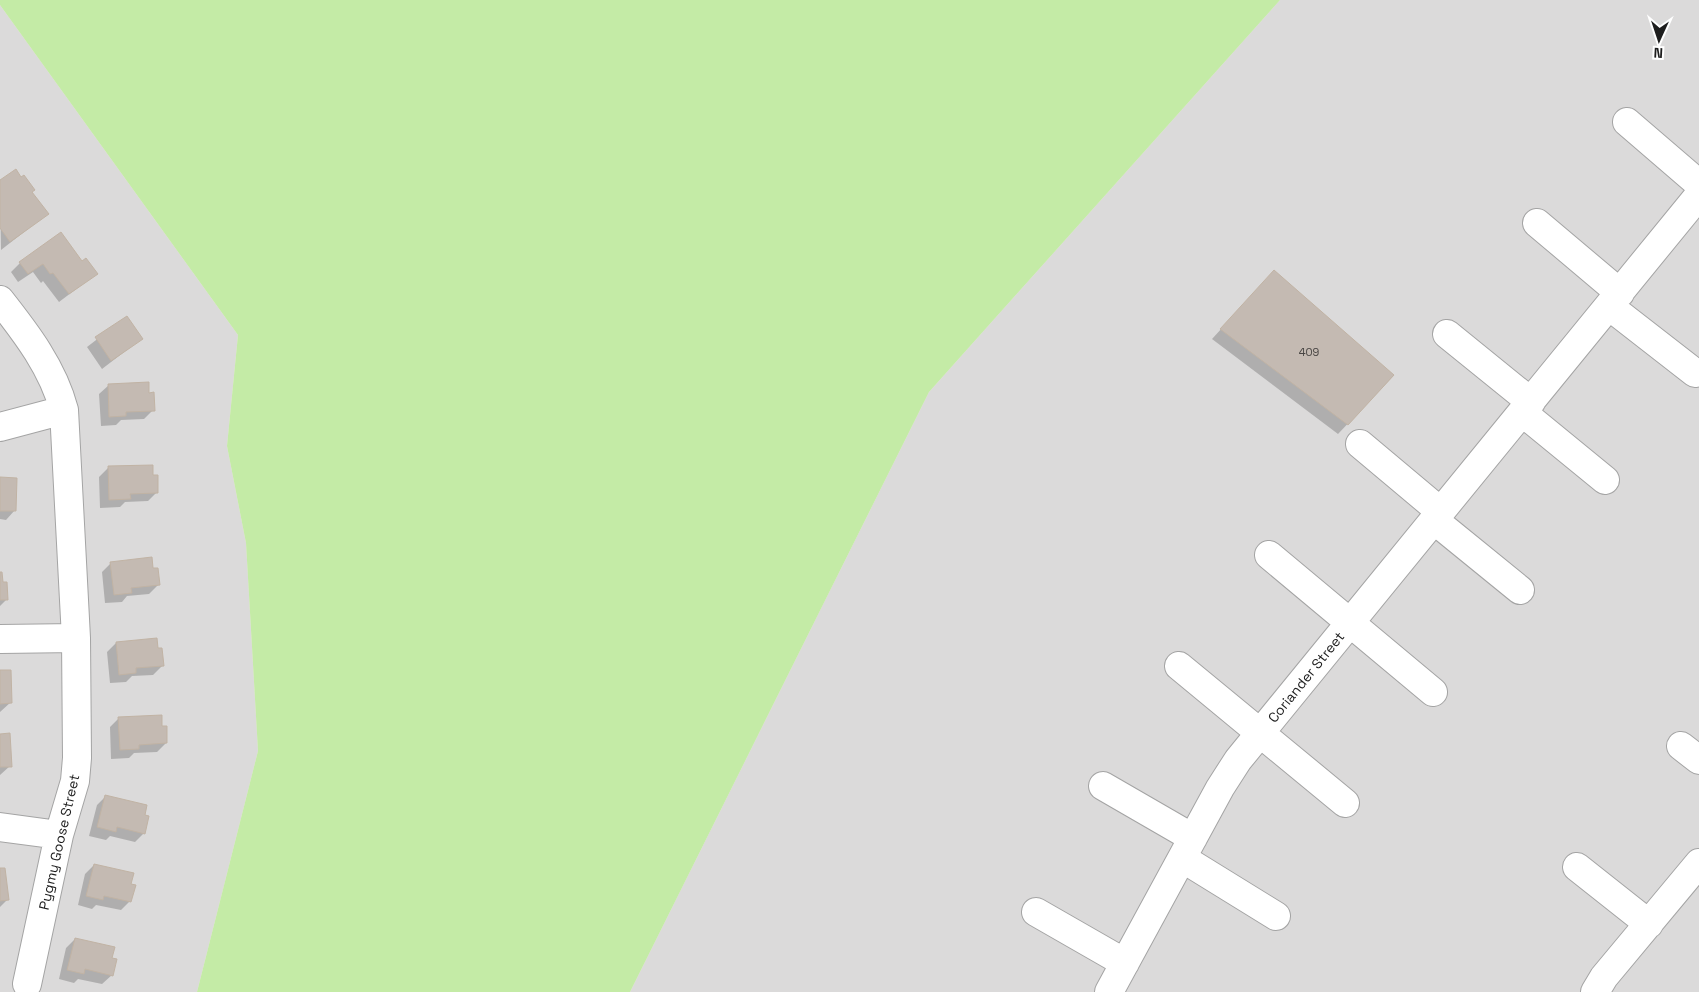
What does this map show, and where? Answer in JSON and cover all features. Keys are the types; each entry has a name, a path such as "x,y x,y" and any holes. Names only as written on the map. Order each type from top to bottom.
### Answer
{"street":[{"name":"Coriander Street","path":"1036,912 1120,983 1187,848 1229,774 1260,733 1698,196 1627,122"},
{"path":"1537,223 1614,300 1695,373"},
{"name":"Pygmy Goose Street","path":"0,300 26,334 56,384 64,410 76,638 76,774 59,835 26,984"},
{"path":"1447,334 1605,480"},
{"path":"0,427 64,410"},
{"path":"1360,444 1520,590"},
{"name":"Coriander Street","path":"1269,556 1351,622 1433,692"},
{"path":"0,639 76,638"},
{"name":"Coriander Street","path":"1179,666 1345,803"},
{"path":"1103,786 1276,916"},
{"path":"0,827 59,835"},
{"path":"1596,992 1604,977 1699,863"},
{"path":"1577,868 1649,924"}],"shaded area":[{"path":"1280,0 1699,0 1699,992 630,992 929,392"},
{"path":"0,5 238,335 227,446 246,543 258,751 197,992 0,992"}],"green space":[{"path":"0,0 1280,0 929,392 630,992 197,992 258,751 246,543 227,446 238,335 0,5"}],"building":[{"path":"16,169 21,177 24,175 35,190 32,192 49,214 10,242 0,228 0,180"},
{"path":"61,232 82,261 86,258 98,274 69,294 53,273 50,274 43,264 28,274 19,262"},
{"path":"1274,270 1394,375 1348,425 1220,329"},
{"path":"127,316 143,339 111,361 95,337"},
{"path":"149,382 149,393 154,392 155,411 126,412 126,416 109,417 108,384"},
{"path":"153,465 153,475 158,475 158,493 130,494 131,499 109,500 108,466"},
{"path":"0,477 17,478 16,511 0,511"},
{"path":"152,557 153,568 158,568 160,585 131,588 132,593 114,595 110,562"},
{"path":"0,572 2,572 3,582 7,582 8,600 0,600"},
{"path":"157,638 158,648 162,648 164,666 136,668 136,673 119,675 116,642"},
{"path":"0,670 11,670 12,703 0,704"},
{"path":"162,715 162,726 167,726 167,743 139,745 139,749 120,750 118,717"},
{"path":"10,733 12,767 0,767 0,734"},
{"path":"105,795 147,805 145,815 149,816 145,834 117,827 116,832 97,827"},
{"path":"94,864 134,873 131,884 136,885 131,902 104,896 103,900 86,896"},
{"path":"0,868 5,868 9,900 0,901"},
{"path":"75,938 115,947 112,958 117,959 113,976 85,969 84,974 67,970"}]}
